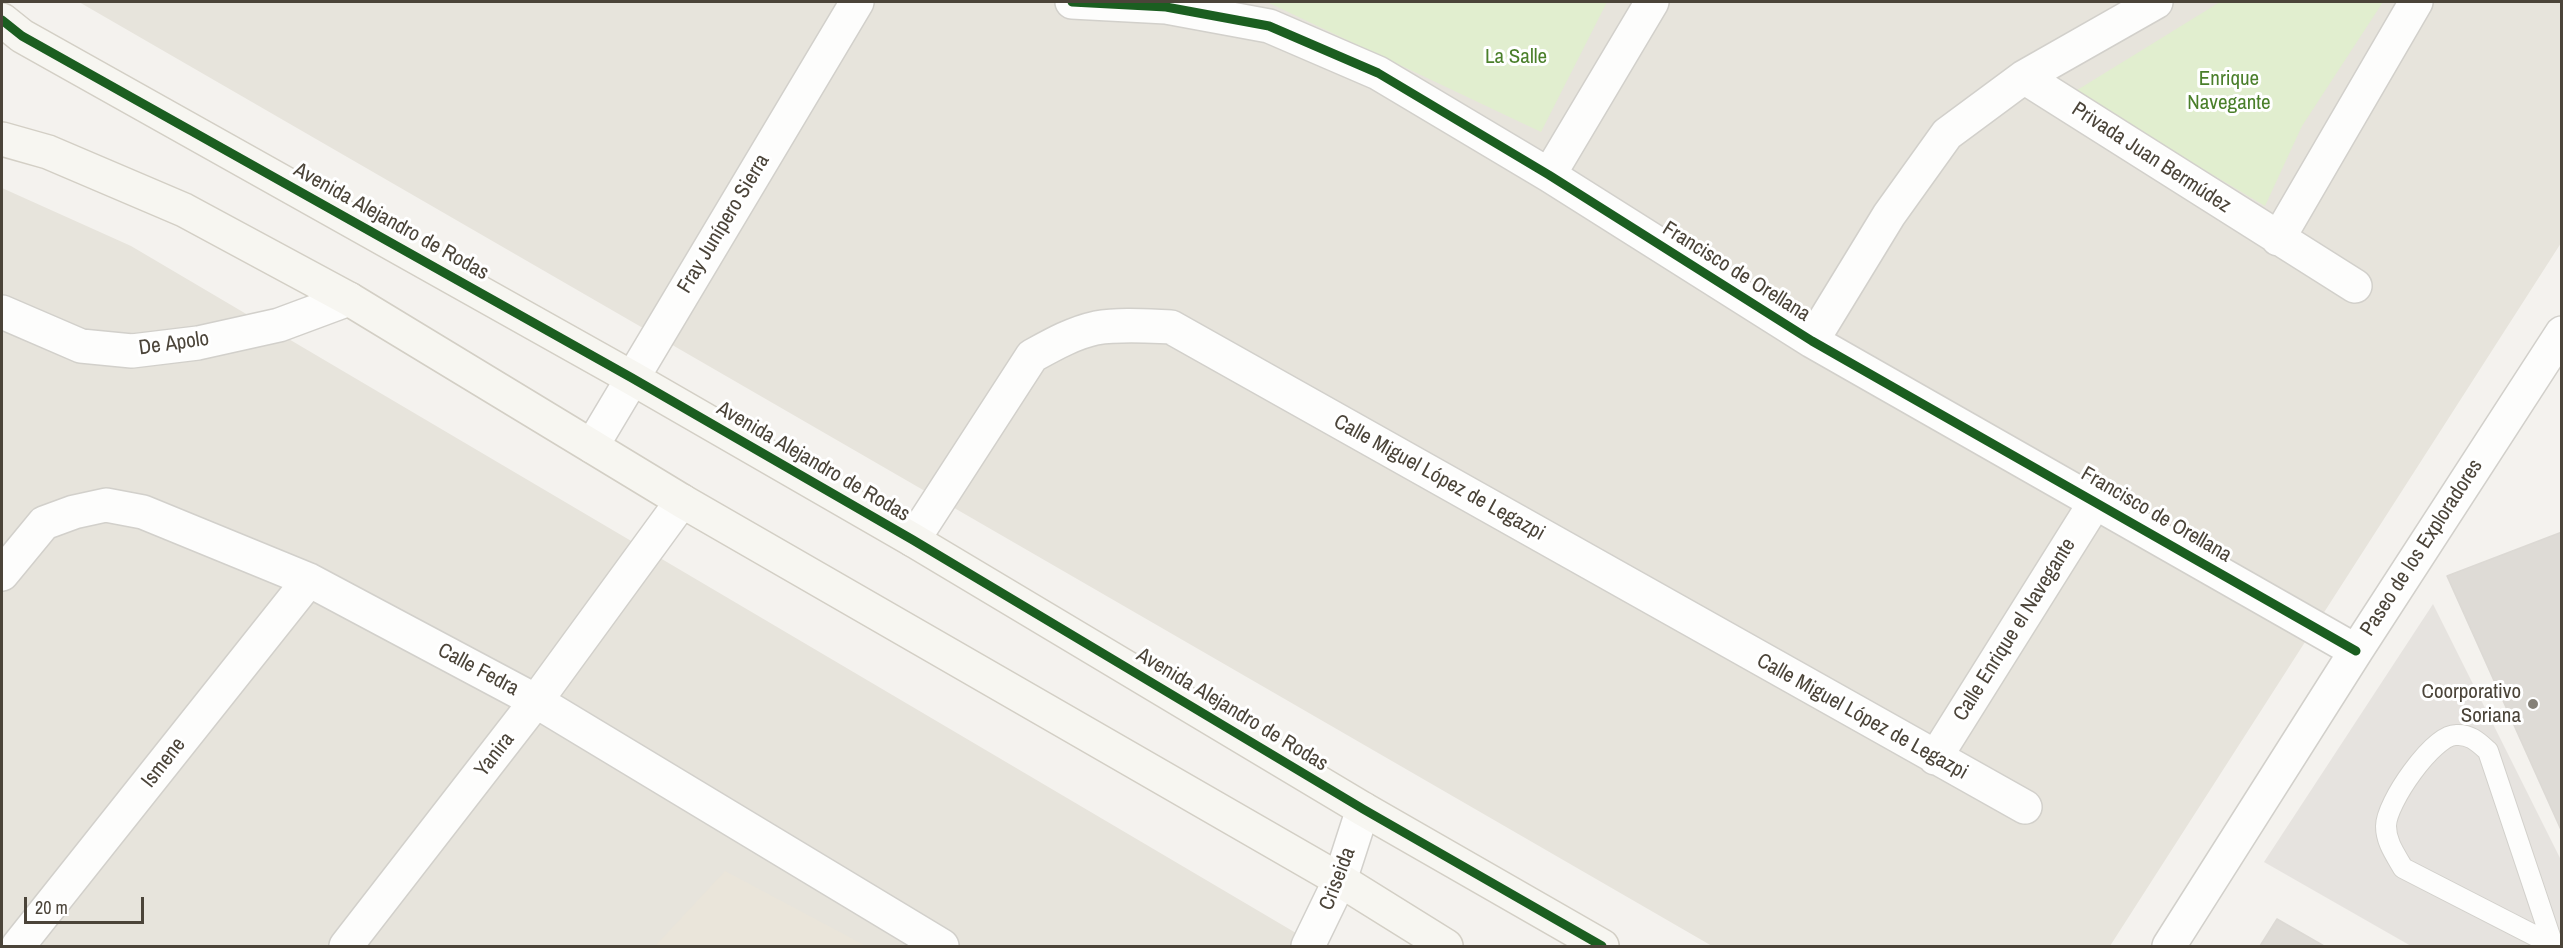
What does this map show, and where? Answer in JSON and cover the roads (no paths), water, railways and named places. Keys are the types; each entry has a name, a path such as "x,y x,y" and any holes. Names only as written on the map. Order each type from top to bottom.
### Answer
{"street":[{"name":"Fray Junípero Sierra","path":"592,446 857,2"},
{"name":"Francisco de Orellana","path":"1072,2 1166,7 1269,27 1378,73 1549,176 1812,341 2356,651"},
{"path":"1549,176 1652,2"},
{"path":"1812,341 1889,215 1947,134 2024,77 2156,2"},
{"path":"2278,239 2416,2"},
{"name":"Avenida Alejandro de Rodas","path":"2,20 22,36 632,378 913,540 1363,809 1602,946"},
{"name":"Privada Juan Bermúdez","path":"2024,77 2355,286"},
{"path":"2,140 48,152 184,210 349,299 682,501 1340,880 1446,946"},
{"name":"De Apolo","path":"2,312 81,346 132,351 198,343 279,325 349,299"},
{"name":"Calle Miguel López de Legazpi","path":"913,540 1032,356 1061,340 1095,328 1171,327 2025,807"},
{"name":"Paseo de los Exploradores","path":"2169,946 2562,333"},
{"name":"Yanira","path":"346,946 536,701 682,501"},
{"name":"Calle Enrique el Navegante","path":"1935,758 2096,501"},
{"name":"Calle Fedra","path":"2,574 44,523 74,512 106,505 143,512 309,580 536,701 942,946"},
{"name":"Ismene","path":"18,946 309,580"},
{"name":"Criseida","path":"1308,946 1340,880 1363,809"}],"lane":[{"path":"2455,734 2473,737 2488,751 2558,945 2403,868 2388,844 2385,824 2392,802 2433,746 2455,734"}],"place":[{"name":"Coorporativo Soriana","path":"2533,704"}],"park label":[{"name":"La Salle","path":"1516,57"},
{"name":"Enrique Navegante","path":"2229,91"}]}
